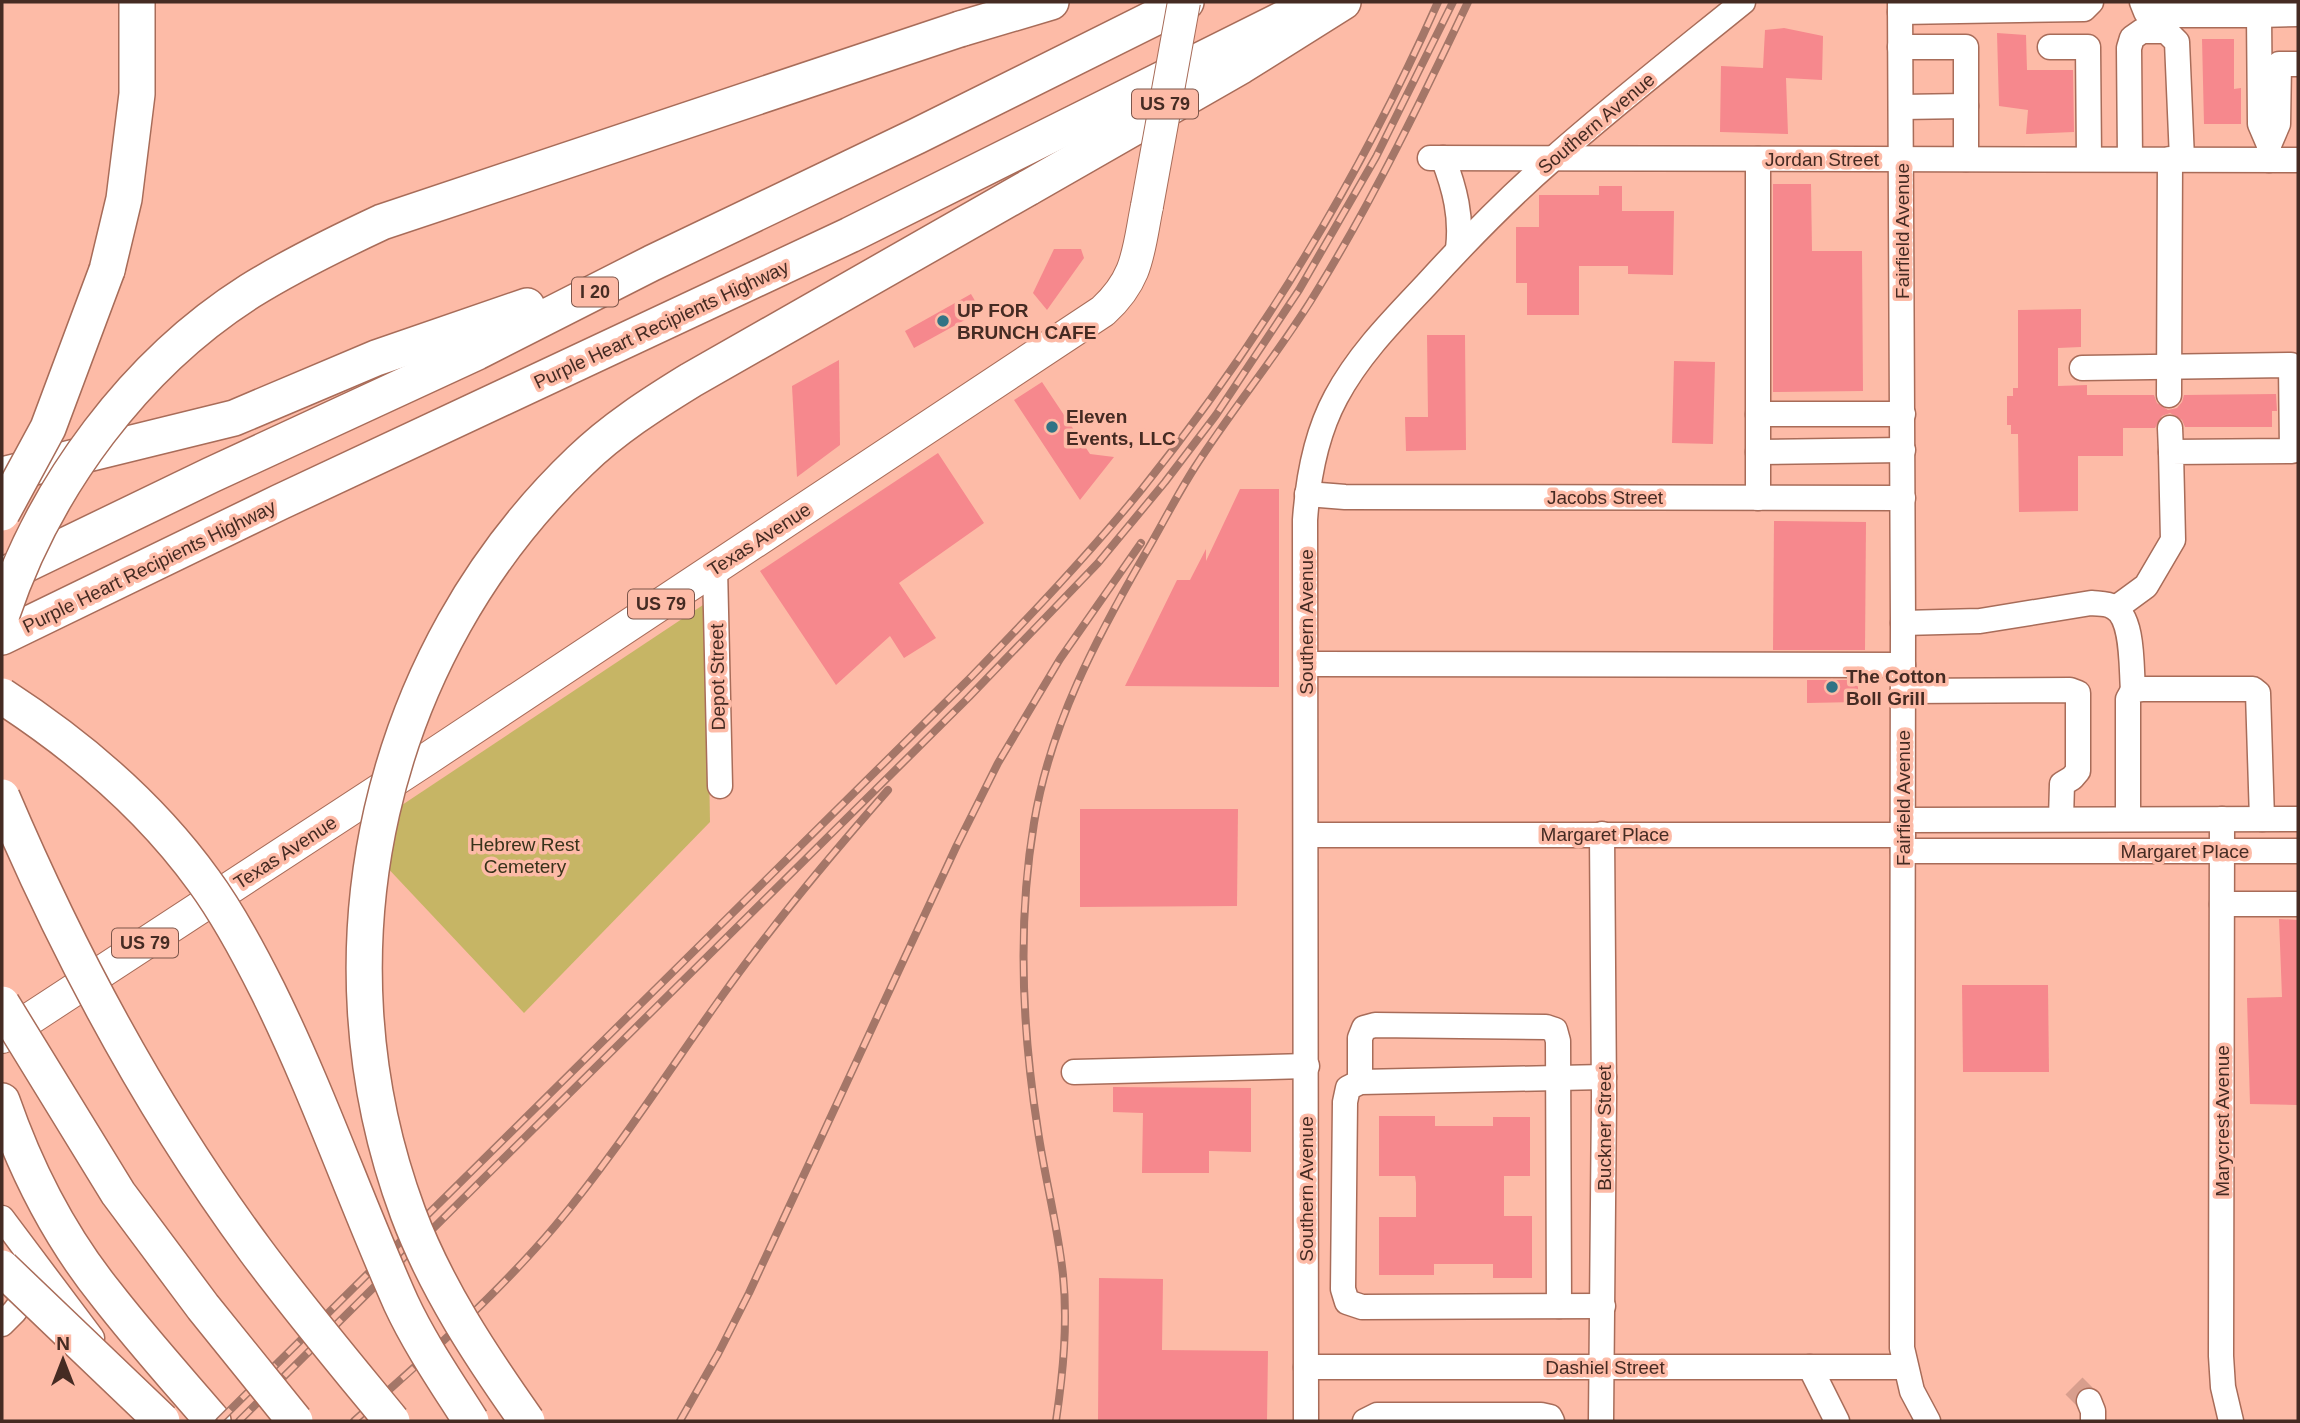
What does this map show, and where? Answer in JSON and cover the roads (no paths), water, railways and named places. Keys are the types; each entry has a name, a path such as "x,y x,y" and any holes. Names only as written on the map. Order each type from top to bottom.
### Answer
{"highway":[{"path":"2,513 48,428 107,271 124,199 137,94 137,2"},
{"path":"2,614 26,553 48,509 93,440 138,386 163,361 248,292 336,243 382,222 960,29 1051,2"},
{"name":"I 20","path":"2,577 211,475 477,352 652,263 917,136 1185,2"},
{"name":"Purple Heart Recipients Highway","path":"2,637 280,502 838,241 1317,2"},
{"path":"527,1421 447,1299 426,1258 393,1164 374,1082 366,1030 365,913 375,837 383,801 419,692 457,617 480,580 527,518 579,461 650,405 1241,66 1343,2"},
{"path":"2,475 234,418 376,358 652,263"},
{"path":"2,656 64,607"},
{"path":"2,696 53,729 115,781 163,830 205,881 244,944 295,1046 402,1305 471,1421"},
{"path":"2,797 35,875 79,966 127,1056 175,1133 255,1250 392,1421"},
{"path":"2,1004 118,1193 203,1307 295,1421"},
{"path":"2,1101 38,1188 66,1237 104,1293 213,1421"},
{"path":"2,1268 162,1421"}],"main road":[{"name":"Texas Avenue","path":"2,1037 1103,311 1117,298 1130,279 1138,254 1185,2"}],"street":[{"name":"Southern Avenue","path":"1306,1421 1307,494 1317,445 1325,421 1356,364 1458,249 1554,158 1742,2"},
{"path":"1900,7 2041,6 2084,9 2091,2"},
{"path":"2142,2 2146,12 2154,15 2298,14"},
{"name":"Fairfield Avenue","path":"1900,7 1903,414 1902,1349 1912,1391 1928,1421"},
{"path":"2259,15 2260,124 2269,153"},
{"path":"2130,159 2129,48 2132,38 2142,31 2166,31 2173,36 2179,51 2169,395"},
{"path":"1900,47 1966,47 1966,159"},
{"path":"2050,47 2088,47 2089,159"},
{"path":"2269,153 2278,124 2278,64 2298,64"},
{"path":"1901,107 1966,106"},
{"name":"Jordan Street","path":"1458,249 1458,204 1437,158 2176,159 2269,153 2298,160"},
{"path":"1758,159 1758,498"},
{"path":"2082,368 2291,365 2292,451 2171,440 2173,540 2146,586 2116,607"},
{"path":"1758,414 1903,414"},
{"path":"1758,452 1903,450"},
{"name":"Jacobs Street","path":"1307,494 1345,497 1903,498"},
{"name":"Depot Street","path":"715,568 720,786"},
{"path":"1903,623 1980,621 2091,603 2116,607 2124,616 2128,630 2133,690 2128,699 2129,820"},
{"path":"1306,664 1903,665"},
{"path":"2133,690 2253,689 2258,694 2262,819"},
{"path":"1903,691 2070,690 2078,693 2078,771 2062,784 2061,820"},
{"name":"Marycrest Avenue","path":"2222,819 2221,1356 2223,1387 2231,1421"},
{"name":"Margaret Place","path":"1903,835 2061,820 2298,819"},
{"name":"Buckner Street","path":"1601,1421 1604,1306 1602,834"},
{"name":"Margaret Place","path":"1306,835 1903,835 2222,851 2298,851"},
{"path":"2222,904 2298,904"},
{"path":"1360,1082 1360,1038 1364,1028 1374,1025 1546,1027 1555,1030 1558,1041 1559,1307"},
{"path":"1074,1072 1307,1066"},
{"path":"1604,1077 1360,1082 1348,1088 1343,1289 1348,1302 1362,1307 1604,1306"},
{"path":"2,1218 95,1341"},
{"path":"2,1324 44,1273"},
{"name":"Dashiel Street","path":"1306,1367 1905,1367"},
{"path":"1810,1367 1837,1421"},
{"path":"1365,1421 1377,1415 1541,1415 1550,1417 1552,1421"}],"tunnel":[{"path":"2074,1386 2089,1401"}],"railway":[{"path":"219,1421 971,677 1122,514 1228,375 1306,255 1376,130 1438,2"},
{"path":"239,1421 969,697 1098,563 1216,415 1299,290 1376,157 1453,2"},
{"path":"1056,1421 1064,1348 1063,1275 1033,1093 1024,977 1025,900 1029,861 1041,787 1051,752 1077,684 1127,586 1195,467 1304,312 1339,255 1397,148 1468,2"},
{"path":"680,1421 749,1293 957,845 998,763 1060,659 1141,543"},
{"path":"354,1421 483,1303 555,1226 620,1141 761,943 823,865 888,790"}],"place":[{"name":"UP FOR BRUNCH CAFE","path":"943,321"},
{"name":"Eleven Events, LLC","path":"1052,427"},
{"name":"The Cotton Boll Grill","path":"1832,687"}],"park label":[{"name":"Hebrew Rest Cemetery","path":"525,855"}]}
